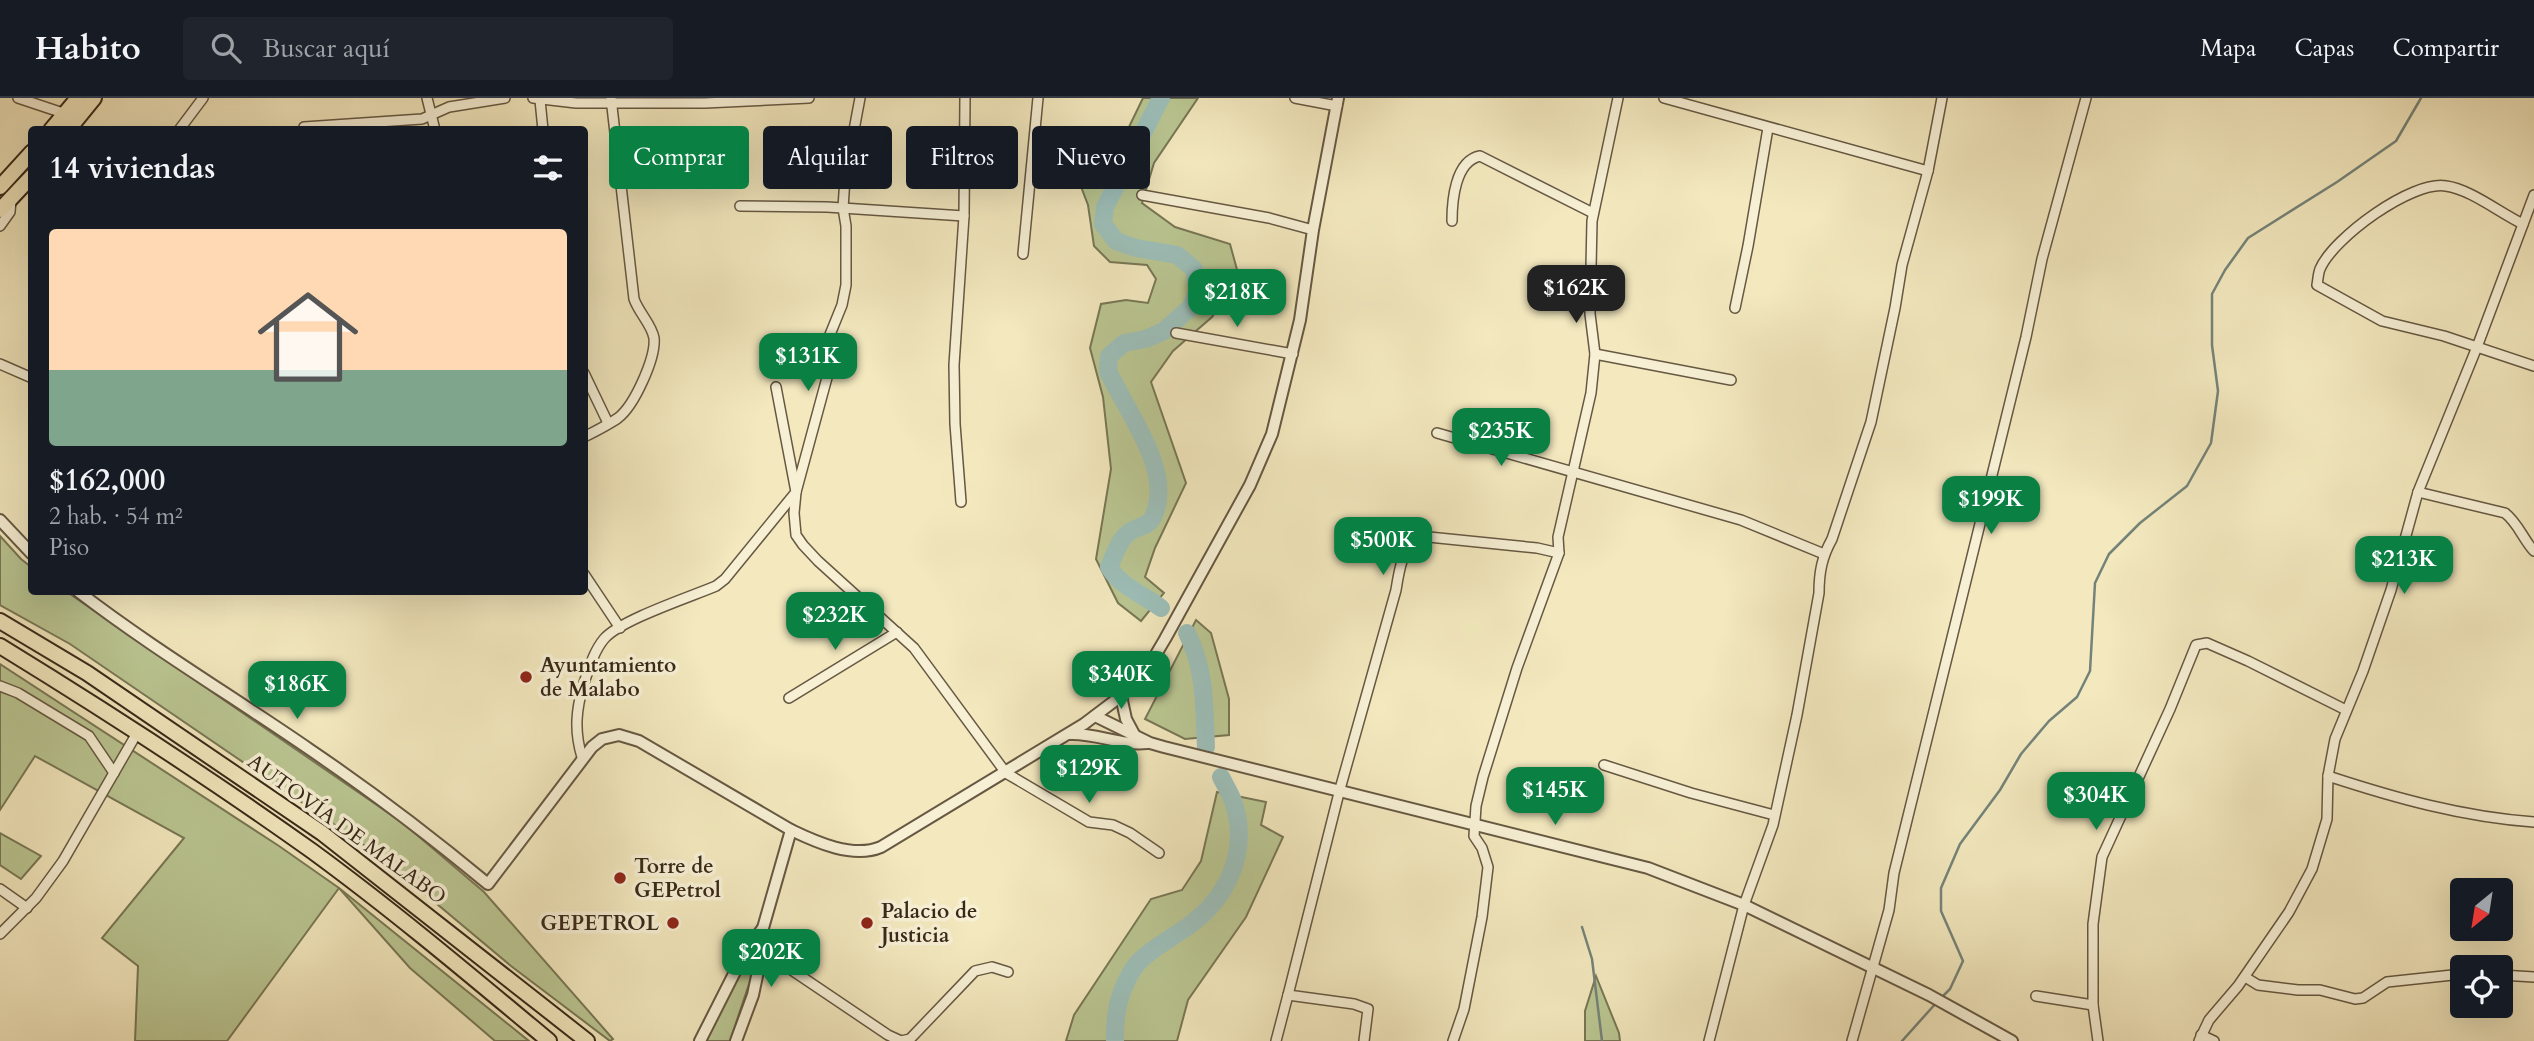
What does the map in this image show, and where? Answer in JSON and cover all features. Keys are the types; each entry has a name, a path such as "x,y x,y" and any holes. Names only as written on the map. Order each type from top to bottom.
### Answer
{"main road":[{"path":"70,121 78,98"},
{"path":"70,121 94,98"},
{"path":"0,187 28,156"},
{"path":"5,205 28,183"},
{"name":"AUTOVÍA DE MALABO","path":"0,621 87,673 322,832 587,1041"},
{"name":"AUTOVÍA DE MALABO","path":"0,646 312,851 424,938 549,1041"}],"street":[{"path":"18,98 70,121"},
{"path":"182,126 203,98"},
{"path":"427,98 434,126"},
{"path":"319,126 422,119 449,107 505,98"},
{"path":"542,126 536,99 717,103 809,98"},
{"path":"582,757 575,729 578,700 597,650 605,638 620,628 716,586 725,579 796,492 828,374 827,342 845,296 847,266 843,208 847,162 860,98"},
{"path":"961,502 954,365 964,216 965,98"},
{"path":"1023,254 1038,98"},
{"path":"83,595 421,828 488,884 582,757 602,740 619,735 639,741 791,830 824,844 861,851 873,850 1084,724 1121,696 1152,661 1165,639 1250,485 1272,434 1293,354 1313,230 1338,102 1295,98"},
{"path":"1454,1041 1464,1009 1482,917 1488,867 1482,848 1474,836 1483,777 1559,553 1558,537 1591,393 1595,354 1590,314 1590,245 1593,213 1618,98"},
{"path":"1664,98 1928,171"},
{"path":"1709,1041 1744,905 1765,852 1797,715 1819,593 1819,573 1871,422 1902,265 1928,171 1942,98"},
{"path":"1852,1041 1889,910 1894,873 2026,337 2042,259 2086,98"},
{"path":"588,435 620,416 629,405 654,350 654,335 638,311 635,299 611,100"},
{"path":"1735,308 1768,128"},
{"path":"1452,221 1452,198 1458,181 1471,159 1480,156 1593,213"},
{"path":"2524,224 2456,187 2442,185 2425,188 2392,202 2355,230 2319,270 2317,285 2382,321 2444,336 2534,366"},
{"path":"1142,195 1269,218 1313,230"},
{"path":"2214,1041 2200,1038 2209,1020 2245,977 2307,881 2327,819 2328,776 2335,739 2387,602 2418,492 2477,347 2534,195"},
{"path":"0,226 10,212 5,205"},
{"path":"740,206 843,208 964,216"},
{"path":"1176,333 1293,354"},
{"path":"1595,354 1731,380"},
{"path":"0,364 28,375"},
{"path":"588,381 608,423"},
{"path":"776,387 796,492 795,528 803,545 914,648 1006,773 1090,822 1113,825 1159,853"},
{"path":"1437,433 1741,520 1824,554"},
{"path":"2418,492 2505,513 2514,520 2534,551"},
{"path":"0,520 28,550"},
{"path":"1276,1041 1340,789 1396,590 1399,566 1413,541 1419,536 1537,548 1559,553"},
{"path":"588,580 620,628"},
{"path":"789,698 897,632"},
{"path":"2098,1041 2093,1006 2093,924 2102,858 2196,645 2207,643 2346,710"},
{"path":"0,686 35,702 89,737 114,773"},
{"path":"1121,696 1126,719 1134,734"},
{"path":"1095,716 1150,743 1648,868 1744,905 1929,995 2012,1041"},
{"path":"1084,724 1111,739"},
{"path":"0,934 27,908 63,861 136,733"},
{"path":"1069,734 1094,735 1139,744 1150,743"},
{"path":"1604,765 1691,793 1774,815"},
{"path":"2328,776 2413,803 2476,816 2534,822"},
{"path":"736,1041 753,995 762,950 763,928 791,830"},
{"path":"0,889 27,908"},
{"path":"700,1041 745,952 763,928"},
{"path":"762,950 888,1035 901,1041 909,1039 975,971 992,967 1008,972"},
{"path":"2245,977 2258,985 2320,990 2355,999 2363,998 2387,982 2450,975"},
{"path":"2513,976 2534,977"},
{"path":"1288,995 1354,1004 1368,1009 1364,1041"},
{"path":"2036,996 2093,1006"}],"green space":[{"path":"1143,98 1198,98 1154,163 1150,176 1150,126 1129,126"},
{"path":"1082,189 1146,189 1142,203 1175,227 1230,244 1239,277 1212,317 1173,351 1151,382 1186,483 1155,548 1145,577 1164,593 1141,621 1118,603 1096,559 1111,469 1103,397 1090,348 1101,304 1126,300 1148,303 1156,279 1147,265 1110,262 1094,246 1088,205"},
{"path":"0,536 28,565 28,595 71,595 403,823 484,892 613,1039 610,1041 511,966 357,840 70,644 0,605"},
{"path":"1196,620 1211,633 1229,699 1229,735 1185,739 1145,719"},
{"path":"0,664 339,888 227,1041 135,1041 138,966 102,938 184,838 35,756 0,810"},
{"path":"1217,792 1266,802 1261,825 1283,837 1246,917 1188,1000 1177,1041 1066,1041 1074,1015 1151,899 1182,890 1201,861"},
{"path":"0,833 41,856 21,879 0,865"},
{"path":"339,888 529,1041 495,1041 410,968"},
{"path":"756,944 755,966 730,1041 706,1041 746,956"},
{"path":"1596,976 1620,1041 1585,1041 1585,1011"}],"waterway":[{"path":"1161,98 1105,207 1103,224 1116,241 1136,248 1177,255 1194,269 1198,291 1191,307 1164,331 1146,339 1124,343 1109,356 1108,371 1146,442 1158,481 1158,499 1151,521 1130,531 1124,537 1109,567 1126,585 1161,608"},
{"path":"1942,997 1950,989 1963,961 1941,911 1941,888 1960,844 2000,790 2021,754 2049,721 2077,697 2090,671 2095,583 2109,554 2140,523 2187,486 2211,443 2218,391 2212,345 2212,294 2248,238 2396,141 2421,98"},
{"path":"1187,633 1201,675 1206,747"},
{"path":"1115,1041 1119,1001 1136,965 1201,915 1214,902 1232,872 1239,838 1238,820 1233,801 1221,777"},
{"path":"1582,927 1592,959 1602,1041"},
{"path":"1902,1041 1937,1002"}],"place":[{"name":"Ayuntamiento de Malabo","path":"526,677"},
{"name":"Torre de GEPetrol","path":"620,878"},
{"name":"GEPETROL","path":"673,923"},
{"name":"Palacio de Justicia","path":"867,923"}]}
